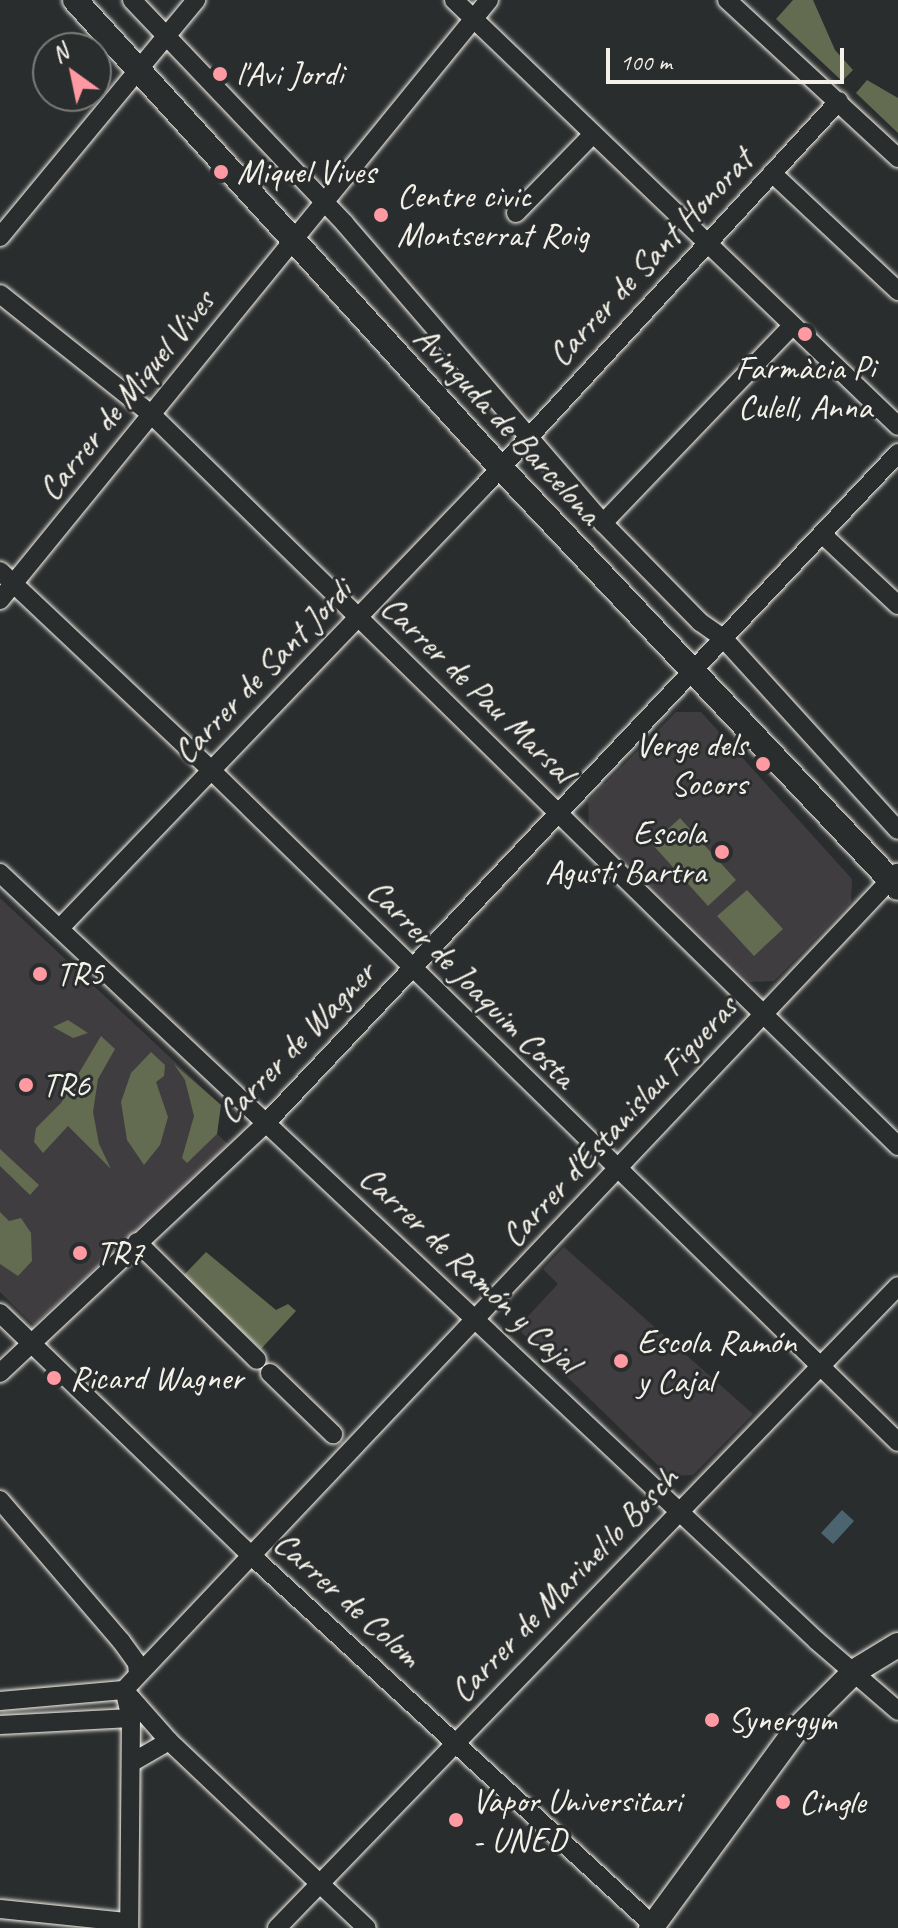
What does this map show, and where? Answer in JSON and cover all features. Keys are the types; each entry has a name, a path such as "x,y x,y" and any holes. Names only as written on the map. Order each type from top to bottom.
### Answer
{"street":[{"name":"Avinguda de Barcelona","path":"75,0 143,64 504,462 896,878"},
{"name":"Avinguda de Barcelona","path":"95,0 143,64"},
{"name":"Avinguda de Barcelona","path":"132,0 324,202 603,523 700,622 724,639 898,830"},
{"path":"0,237 196,0"},
{"path":"454,0 898,426"},
{"name":"Carrer de Miquel Vives","path":"0,600 7,577 151,414 489,0"},
{"path":"727,0 898,158"},
{"name":"Carrer de Sant Honorat","path":"504,462 839,101"},
{"path":"516,213 593,134"},
{"path":"772,173 898,291"},
{"name":"Carrer de Pau Marsal","path":"0,294 151,414 898,1146"},
{"path":"603,523 792,326"},
{"name":"Carrer de Wagner","path":"0,1373 267,1122 898,453"},
{"name":"Carrer de Sant Jordi","path":"60,928 504,462"},
{"path":"822,534 898,605"},
{"name":"Carrer de Joaquim Costa","path":"7,577 210,769 616,1171 822,1365 898,1442"},
{"name":"Carrer de Ramón y Cajal","path":"0,873 679,1511 898,1711"},
{"name":"Carrer d'Estanislau Figueras","path":"124,1690 253,1557 342,1442 476,1319 763,1012 896,878"},
{"path":"137,1242 342,1442"},
{"name":"Carrer de Marinel·lo Bosch","path":"277,1928 898,1286"},
{"name":"Carrer de Colom","path":"0,1313 253,1557 653,1927"},
{"path":"0,1500 121,1641 137,1663 138,1674"},
{"path":"653,1927 795,1731 855,1671 898,1645"},
{"path":"0,1701 124,1690"},
{"path":"0,1909 127,1925 131,1718 124,1690"},
{"path":"124,1690 169,1741 367,1928"},
{"path":"0,1725 131,1718"},
{"path":"131,1763 169,1741"}],"shaded area":[{"name":"Escola Agustí Bartra","path":"676,712 701,712 852,879 851,902 774,981 750,982 589,825 588,801"},
{"path":"0,898 221,1105 217,1134 228,1144 34,1325 0,1292"},
{"name":"Escola Ramón y Cajal","path":"564,1247 753,1414 693,1475 669,1476 517,1328 558,1284 543,1269"}],"green space":[{"path":"793,0 813,0 835,50 853,70 842,81 776,19"},
{"path":"867,80 898,98 898,133 856,93"},
{"path":"680,818 736,880 708,906 652,844"},
{"path":"747,890 783,929 754,956 717,916"},
{"path":"68,1020 88,1033 73,1038 53,1027"},
{"path":"101,1036 115,1049 98,1079 93,1112 99,1144 111,1169 68,1126 43,1153 34,1142 36,1128 61,1103"},
{"path":"151,1052 165,1065 164,1076 156,1082 168,1117 160,1145 144,1165 127,1140 121,1102 131,1073"},
{"path":"174,1064 221,1105 217,1134 187,1163 182,1158 194,1116 185,1080"},
{"path":"0,1149 39,1185 30,1195 0,1166"},
{"path":"0,1212 9,1221 21,1218 31,1233 32,1261 18,1276 0,1264"},
{"path":"206,1252 276,1310 288,1304 296,1311 261,1349 183,1276"}],"water":[{"path":"842,1510 854,1521 833,1544 821,1533"}],"place":[{"name":"l'Avi Jordi","path":"220,74"},
{"name":"Miquel Vives","path":"221,172"},
{"name":"Centre civic Montserrat Roig","path":"381,215"},
{"name":"Farmàcia Pi Culell, Anna","path":"805,334"},
{"name":"Verge dels Socors","path":"763,764"},
{"name":"Escola Agustí Bartra","path":"722,852"},
{"name":"TR5","path":"40,974"},
{"name":"TR6","path":"26,1085"},
{"name":"TR7","path":"80,1253"},
{"name":"Escola Ramón y Cajal","path":"621,1361"},
{"name":"Ricard Wagner","path":"54,1378"},
{"name":"Synergym","path":"712,1720"},
{"name":"Cingle","path":"783,1802"},
{"name":"Vapor Universitari - UNED","path":"456,1820"}]}
